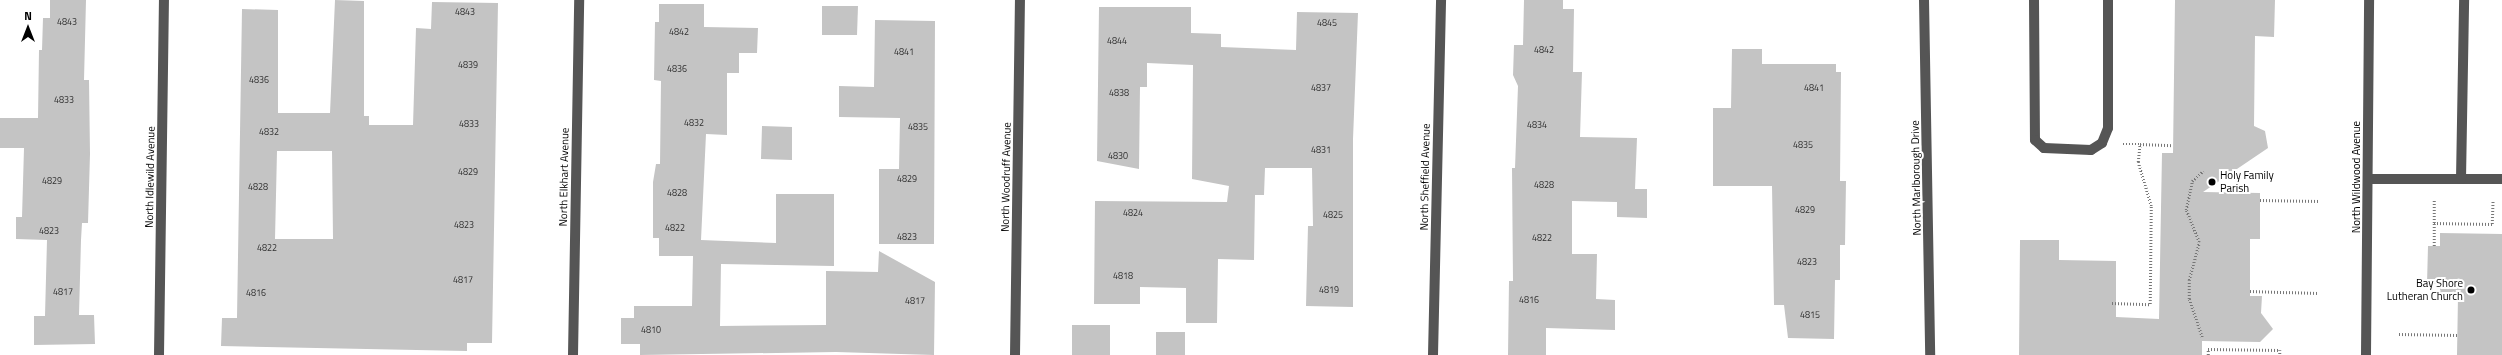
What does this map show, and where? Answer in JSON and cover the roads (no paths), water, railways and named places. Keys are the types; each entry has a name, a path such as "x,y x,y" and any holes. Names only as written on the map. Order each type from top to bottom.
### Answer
{"street":[{"name":"North Idlewild Avenue","path":"159,355 164,0"},
{"name":"North Elkhart Avenue","path":"573,355 579,0"},
{"name":"North Woodruff Avenue","path":"1015,355 1020,0"},
{"name":"North Sheffield Avenue","path":"1433,355 1441,0"},
{"name":"North Marlborough Drive","path":"1924,0 1930,355"},
{"path":"2034,0 2035,140 2044,148 2091,150 2102,143 2108,128 2108,0"},
{"name":"North Wildwood Avenue","path":"2366,355 2369,0"},
{"path":"2461,179 2464,0"},
{"path":"2368,178 2498,179"}],"place":[{"name":"Holy Family Parish","path":"2212,182"},
{"name":"Bay Shore Lutheran Church","path":"2471,290"}]}
